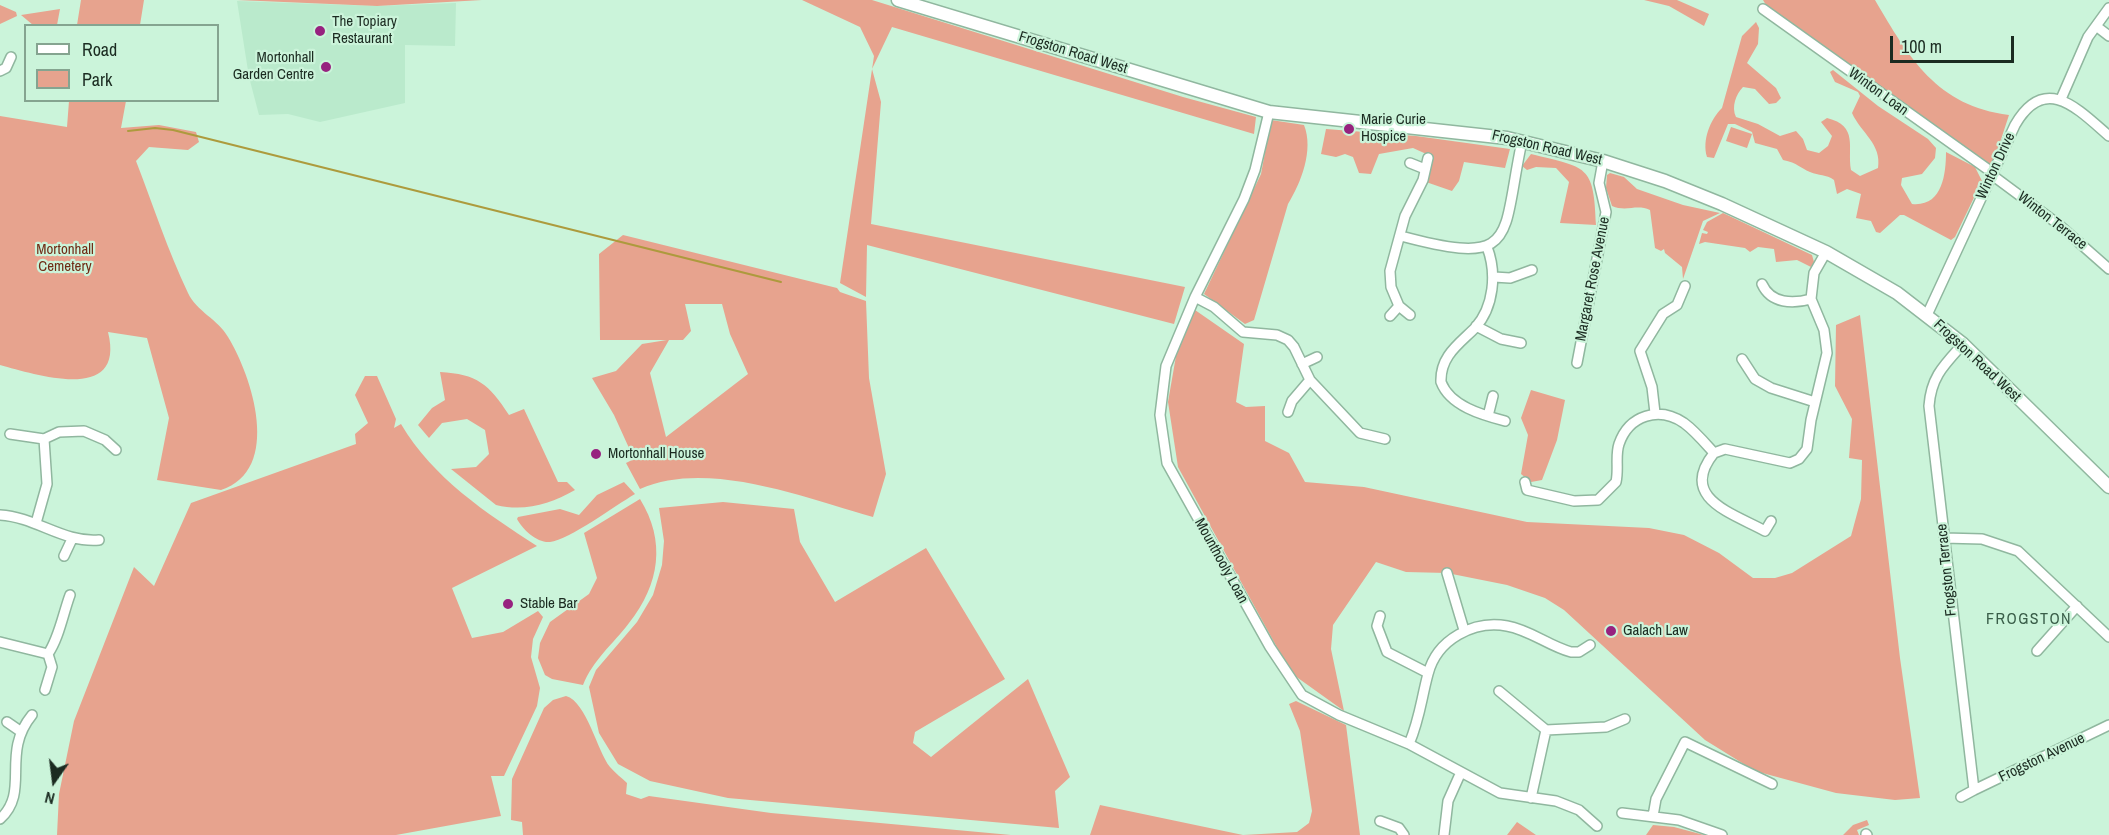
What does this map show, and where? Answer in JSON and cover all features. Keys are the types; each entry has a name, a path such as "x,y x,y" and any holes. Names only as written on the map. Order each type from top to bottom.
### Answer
{"main road":[{"name":"Frogston Road West","path":"898,0 1269,112 1479,133 1603,161 1665,181 1722,204 1826,252 1897,293 1963,344 2109,487"}],"street":[{"path":"2109,8 2078,57 2061,99 2070,102 2109,136"},
{"name":"Winton Loan","path":"1763,9 1993,174"},
{"path":"2096,26 2109,36"},
{"path":"0,71 9,64 11,57"},
{"name":"Winton Drive","path":"1927,315 2021,115 2039,100 2061,99"},
{"name":"Mounthooly Loan","path":"1269,112 1255,170 1244,199 1170,353 1163,383 1160,415 1167,463 1270,647 1302,695 1339,715 1408,744 1500,793 1556,801 1579,810 1597,826"},
{"path":"1401,236 1442,246 1487,248 1502,235 1509,220 1522,141"},
{"path":"1410,315 1399,306 1390,278 1405,216 1423,180 1428,158"},
{"name":"Margaret Rose Avenue","path":"1577,363 1606,212 1599,183 1603,161"},
{"path":"1410,163 1425,169"},
{"name":"Winton Terrace","path":"1993,174 2066,230 2109,269"},
{"path":"1487,248 1494,277 1487,305 1476,326 1455,345 1446,359 1441,382 1451,398 1488,416 1506,421"},
{"path":"1771,521 1765,531 1708,498 1701,488 1702,475 1714,453 1725,449 1790,463 1799,459 1807,449 1827,353 1824,330 1811,299 1814,273 1826,252"},
{"path":"1494,277 1519,275 1525,270 1532,270"},
{"path":"1519,275 1521,285"},
{"path":"1762,284 1773,297 1783,302 1797,303 1811,299"},
{"path":"1655,413 1652,387 1640,351 1663,314 1677,305 1685,286"},
{"path":"1195,297 1214,307 1243,332 1277,335 1288,340 1310,380 1323,390 1360,432 1385,439"},
{"path":"1390,316 1399,306"},
{"path":"1476,326 1501,339 1516,339"},
{"name":"Frogston Terrace","path":"1963,344 1936,374 1930,392 1944,538 1974,790"},
{"path":"1302,364 1317,357"},
{"path":"1742,359 1755,379 1771,388 1815,402"},
{"path":"1288,412 1292,401 1310,380"},
{"path":"1488,416 1493,396"},
{"path":"1525,482 1527,490 1574,501 1598,500 1610,491 1616,482 1619,444 1626,432 1636,420 1655,413 1682,421 1714,453"},
{"path":"10,434 44,439 59,432 84,431 105,440 116,450"},
{"path":"1353,442 1360,432"},
{"path":"36,523 47,484 44,439"},
{"path":"0,515 36,523 72,539 99,540"},
{"path":"1944,538 1982,539 2018,551 2109,638"},
{"path":"64,555 72,539"},
{"path":"1447,573 1464,630"},
{"path":"48,654 55,644 59,624 70,596"},
{"path":"2037,651 2077,606"},
{"path":"1380,616 1377,626 1388,652 1428,673"},
{"path":"1408,744 1420,719 1428,673 1437,654 1464,630 1490,625 1507,626 1571,652 1579,652 1590,645"},
{"path":"0,642 48,654"},
{"path":"45,690 52,667 48,654"},
{"path":"1499,691 1546,730 1606,727 1624,718"},
{"path":"0,819 10,808 14,798 12,762 20,731 32,715"},
{"path":"7,722 20,731"},
{"name":"Frogston Avenue","path":"1974,790 2109,725"},
{"path":"1531,798 1546,730"},
{"path":"1653,816 1656,799 1685,742 1772,784"},
{"path":"1444,835 1448,801 1461,772"},
{"path":"1961,797 1974,790"},
{"path":"1622,813 1679,820 1722,835"},
{"path":"1380,821 1399,828 1404,835"}],"shaded area":[{"name":"Mortonhall Garden Centre","path":"237,1 377,6 456,3 455,46 405,45 405,103 320,122 288,114 259,115 249,77"}],"green space":[{"path":"81,0 144,0 140,24 77,24"},
{"path":"237,0 482,0 377,6"},
{"path":"802,0 872,0 1183,97 1256,117 1254,134 892,27 872,69 874,56 860,27"},
{"path":"1644,0 1677,0 1709,14 1704,26 1669,6"},
{"path":"1763,0 1875,0 1913,60 1944,90 1984,110 2009,115 1993,164 1987,165 1770,12"},
{"path":"0,5 16,12 17,16 0,24"},
{"path":"60,9 57,24 32,24 21,15"},
{"path":"1756,22 1759,28 1758,44 1747,63 1776,88 1781,98 1776,103 1769,104 1755,89 1743,87 1735,101 1736,117 1758,124 1780,136 1796,131 1803,139 1807,150 1819,153 1828,146 1832,136 1821,122 1827,118 1844,126 1848,132 1851,170 1860,176 1878,168 1874,145 1852,113 1860,96 1858,92 1835,82 1830,72 1833,70 1878,106 1928,139 1936,148 1935,158 1922,174 1902,178 1901,185 1912,204 1922,204 1936,195 1943,179 1946,152 1975,167 1982,181 1955,237 1951,240 1904,215 1900,215 1880,233 1876,232 1871,221 1856,218 1861,194 1847,189 1837,194 1834,180 1783,160 1777,149 1755,143 1752,132 1735,124 1728,124 1714,158 1707,157 1706,137 1714,118 1722,108 1742,36"},
{"path":"872,69 881,102 871,224 1185,287 1174,324 867,245 866,297 840,283"},
{"name":"Mortonhall Cemetery","path":"69,102 126,102 121,128 159,125 196,132 199,142 188,150 149,147 136,161 188,293 196,305 219,325 228,337 246,375 253,397 257,421 257,443 252,463 240,479 221,490 157,480 169,418 147,338 108,332 110,354 104,369 91,377 55,378 0,365 0,116 67,127"},
{"path":"1271,120 1304,125 1308,145 1307,155 1305,166 1288,204 1254,320 1245,324 1204,294 1261,174"},
{"path":"1731,127 1752,134 1747,148 1726,141"},
{"path":"1326,129 1416,136 1510,149 1505,168 1464,162 1459,181 1452,191 1426,182 1433,157 1413,148 1379,154 1371,174 1359,173 1353,157 1345,154 1336,157 1321,154"},
{"path":"1531,154 1564,162 1584,172 1593,190 1596,225 1560,223 1569,182 1556,168 1536,167 1527,170 1522,166"},
{"path":"1610,173 1624,177 1637,189 1683,205 1720,213 1703,221 1683,279 1682,267 1665,253 1664,249 1661,251 1655,248 1650,210 1612,206 1606,188 1607,175"},
{"path":"1723,213 1812,255 1814,262 1811,267 1797,260 1776,262 1774,249 1758,247 1750,252 1745,248 1705,242 1699,244 1702,233 1707,234 1708,232 1703,230 1707,222"},
{"path":"623,235 837,288 840,292 866,301 869,378 886,474 873,517 787,492 726,480 696,478 667,481 640,489 626,463 634,459 614,415 592,378 616,371 642,344 667,340 600,340 599,254","holes":["685,304 722,304 730,334 748,374 666,437 650,373 669,340 683,340 691,331"]},
{"path":"1195,310 1244,344 1236,402 1246,407 1265,406 1265,441 1289,453 1305,482 1364,487 1527,522 1649,528 1684,535 1719,553 1753,578 1775,578 1792,573 1851,536 1861,499 1862,460 1849,458 1852,419 1835,386 1836,325 1860,315 1900,658 1920,798 1895,800 1836,793 1755,771 1705,740 1564,610 1545,598 1507,585 1447,573 1406,572 1376,562 1333,625 1331,649 1344,711 1291,673 1178,467 1168,402 1176,356"},
{"path":"440,372 473,378 495,395 509,415 524,409 558,482 567,482 575,490 537,505 507,507 496,505 451,469 476,467 489,454 485,430 467,419 442,423 429,438 418,425 432,408 445,400"},
{"path":"365,376 377,376 396,419 394,428 401,424 414,443 445,478 480,507 537,546 452,588 472,638 503,632 538,611 543,617 533,639 531,657 540,688 537,706 504,776 491,776 501,816 396,835 57,835 59,794 74,721 134,567 154,586 191,503 356,444 355,434 368,423 355,395"},
{"path":"1531,390 1565,400 1557,440 1542,480 1531,482 1521,474 1528,435 1521,418"},
{"path":"624,482 635,494 580,529 558,540 545,542 535,538 517,519 560,509 579,515 597,495"},
{"path":"640,499 654,531 656,546 653,578 647,593 629,623 592,668 583,685 552,679 545,675 538,658 540,643 550,622 589,594 597,578 584,533"},
{"path":"723,502 794,509 800,542 835,602 926,548 1005,679 915,732 913,743 931,757 1028,679 1070,777 1055,791 1059,828 728,798 650,781 618,764 599,733 589,687 596,670 637,622 653,595 662,565 664,541 659,508"},
{"path":"566,696 580,707 605,760 627,783 626,794 641,799 649,796 771,813 1011,835 523,835 522,822 511,820 512,779 544,708 553,700"},
{"path":"1296,701 1346,725 1360,835 1243,835 1297,832 1309,823 1312,811 1300,731 1289,704"},
{"path":"1100,805 1243,835 1090,835"},
{"path":"1867,820 1869,825 1857,830 1859,835 1843,835 1853,825"},
{"path":"1517,822 1536,835 1507,835"},
{"path":"1653,825 1674,827 1704,835 1646,835"}],"waterway":[{"path":"128,131 155,128 173,130 781,282"}],"place":[{"name":"The Topiary Restaurant","path":"320,31"},
{"name":"Mortonhall Garden Centre","path":"326,67"},
{"name":"Marie Curie Hospice","path":"1349,129"},
{"name":"Mortonhall House","path":"596,454"},
{"name":"Stable Bar","path":"508,604"},
{"name":"Galach Law","path":"1611,631"}],"district":[{"name":"FROGSTON","path":"2029,620"}]}
